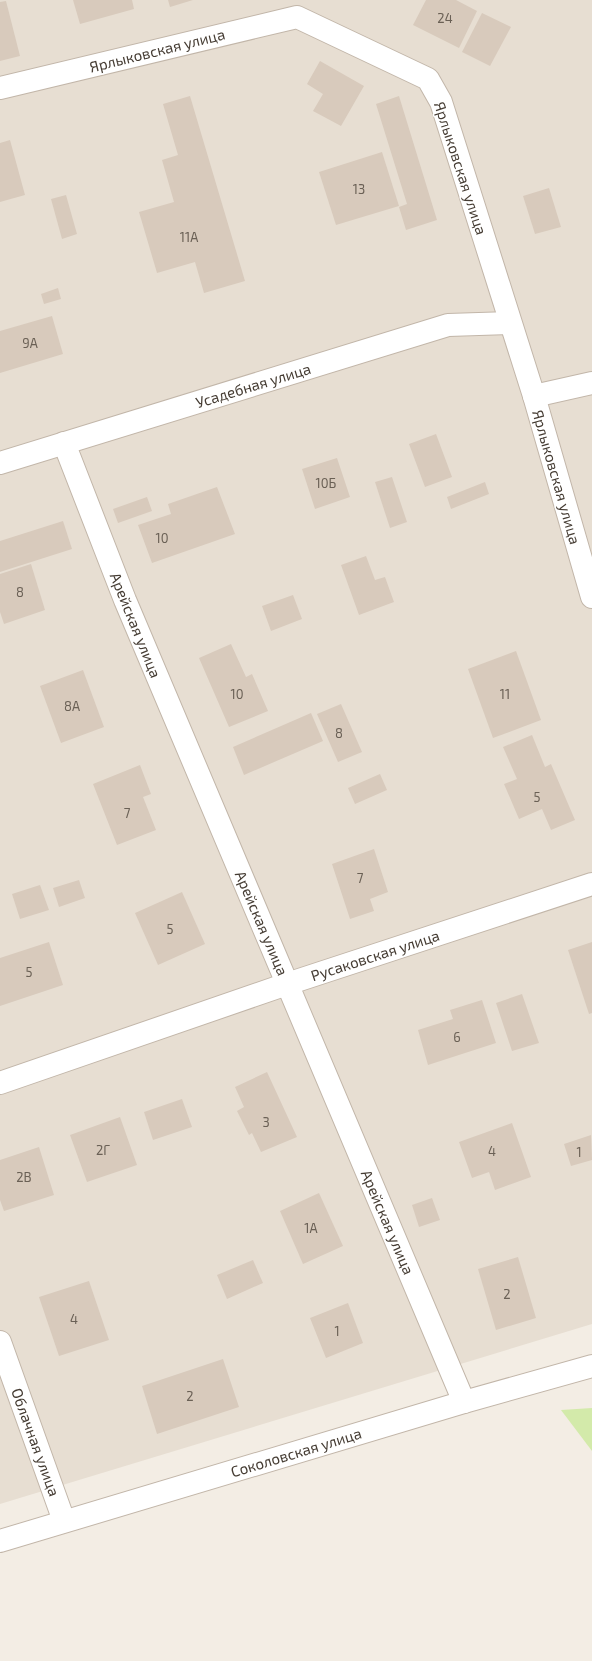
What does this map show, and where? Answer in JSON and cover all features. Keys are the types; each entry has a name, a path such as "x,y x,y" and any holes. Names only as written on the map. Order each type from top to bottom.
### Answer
{"street":[{"name":"Ярлыковская улица","path":"0,88 297,17 428,79 441,102 534,396 592,598"},
{"name":"Усадебная улица","path":"0,463 448,325 510,323"},
{"path":"534,396 592,382"},
{"name":"Арейская улица","path":"64,443 125,600 464,1402"},
{"name":"Русаковская улица","path":"0,1083 288,984 592,884"},
{"name":"Облачная улица","path":"0,1342 64,1521"},
{"name":"Соколовская улица","path":"0,1541 464,1402 592,1366"}],"shaded area":[{"path":"0,0 592,0 592,1324 0,1504"}],"green space":[{"path":"592,1408 592,1451 561,1410"}],"building":[{"path":"73,0 132,0 134,9 80,24"},
{"path":"168,0 193,0 170,7"},
{"path":"426,0 456,0 477,11 459,48 413,25"},
{"path":"6,1 20,56 0,61 0,2"},
{"path":"482,13 511,27 490,66 462,52"},
{"path":"320,61 364,86 341,126 313,111 323,94 307,84"},
{"path":"190,96 245,281 204,293 195,262 157,273 139,212 174,202 162,160 178,155 163,104"},
{"path":"399,96 437,220 406,230 399,207 407,204 376,104"},
{"path":"10,140 25,195 0,202 0,143"},
{"path":"382,152 399,206 336,225 319,172"},
{"path":"549,188 561,227 535,234 523,196"},
{"path":"66,195 77,234 62,239 51,199"},
{"path":"58,288 61,299 44,304 41,294"},
{"path":"52,316 63,354 0,373 0,331"},
{"path":"436,434 452,477 425,487 409,444"},
{"path":"337,458 350,497 315,509 302,469"},
{"path":"392,477 407,522 390,528 375,482"},
{"path":"485,482 489,494 451,509 447,497"},
{"path":"217,487 235,534 152,563 138,525 171,514 168,504"},
{"path":"147,497 152,511 118,523 113,509"},
{"path":"63,521 72,549 0,572 0,541"},
{"path":"366,556 375,580 385,577 394,602 359,615 341,565"},
{"path":"31,564 45,610 4,624 0,612 0,574"},
{"path":"293,595 302,619 271,631 262,606"},
{"path":"231,644 246,677 252,674 268,711 229,727 199,658"},
{"path":"516,651 541,720 493,738 468,669"},
{"path":"83,670 104,727 61,743 40,686"},
{"path":"341,704 362,752 338,762 317,714"},
{"path":"311,713 323,741 244,775 233,747"},
{"path":"532,735 545,767 551,764 575,820 551,830 542,809 519,819 504,784 517,779 503,747"},
{"path":"140,765 151,794 143,797 156,830 117,845 93,784"},
{"path":"380,774 387,790 355,804 348,788"},
{"path":"374,849 388,892 370,899 374,911 350,919 332,864"},
{"path":"79,880 85,898 59,907 53,888"},
{"path":"40,885 49,910 20,919 12,894"},
{"path":"182,892 205,944 158,965 135,913"},
{"path":"49,942 63,985 0,1006 0,958"},
{"path":"592,942 592,1013 589,1014 568,950"},
{"path":"522,994 539,1043 512,1051 496,1003"},
{"path":"482,1000 496,1043 428,1065 418,1030 453,1019 450,1010"},
{"path":"267,1072 297,1137 261,1152 252,1133 249,1135 237,1111 244,1107 235,1087"},
{"path":"182,1099 192,1127 153,1140 144,1112"},
{"path":"120,1117 137,1165 87,1182 70,1135"},
{"path":"512,1123 531,1177 495,1190 489,1172 472,1178 459,1142"},
{"path":"591,1135 592,1160 571,1166 564,1144"},
{"path":"39,1147 54,1195 4,1211 0,1200 0,1160"},
{"path":"319,1193 343,1246 303,1264 280,1211"},
{"path":"432,1198 440,1220 419,1227 412,1205"},
{"path":"518,1257 536,1318 496,1330 478,1269"},
{"path":"253,1260 263,1283 227,1299 217,1275"},
{"path":"89,1281 109,1340 59,1356 39,1297"},
{"path":"348,1303 363,1343 326,1358 310,1318"},
{"path":"223,1359 239,1407 157,1434 142,1386"}]}
